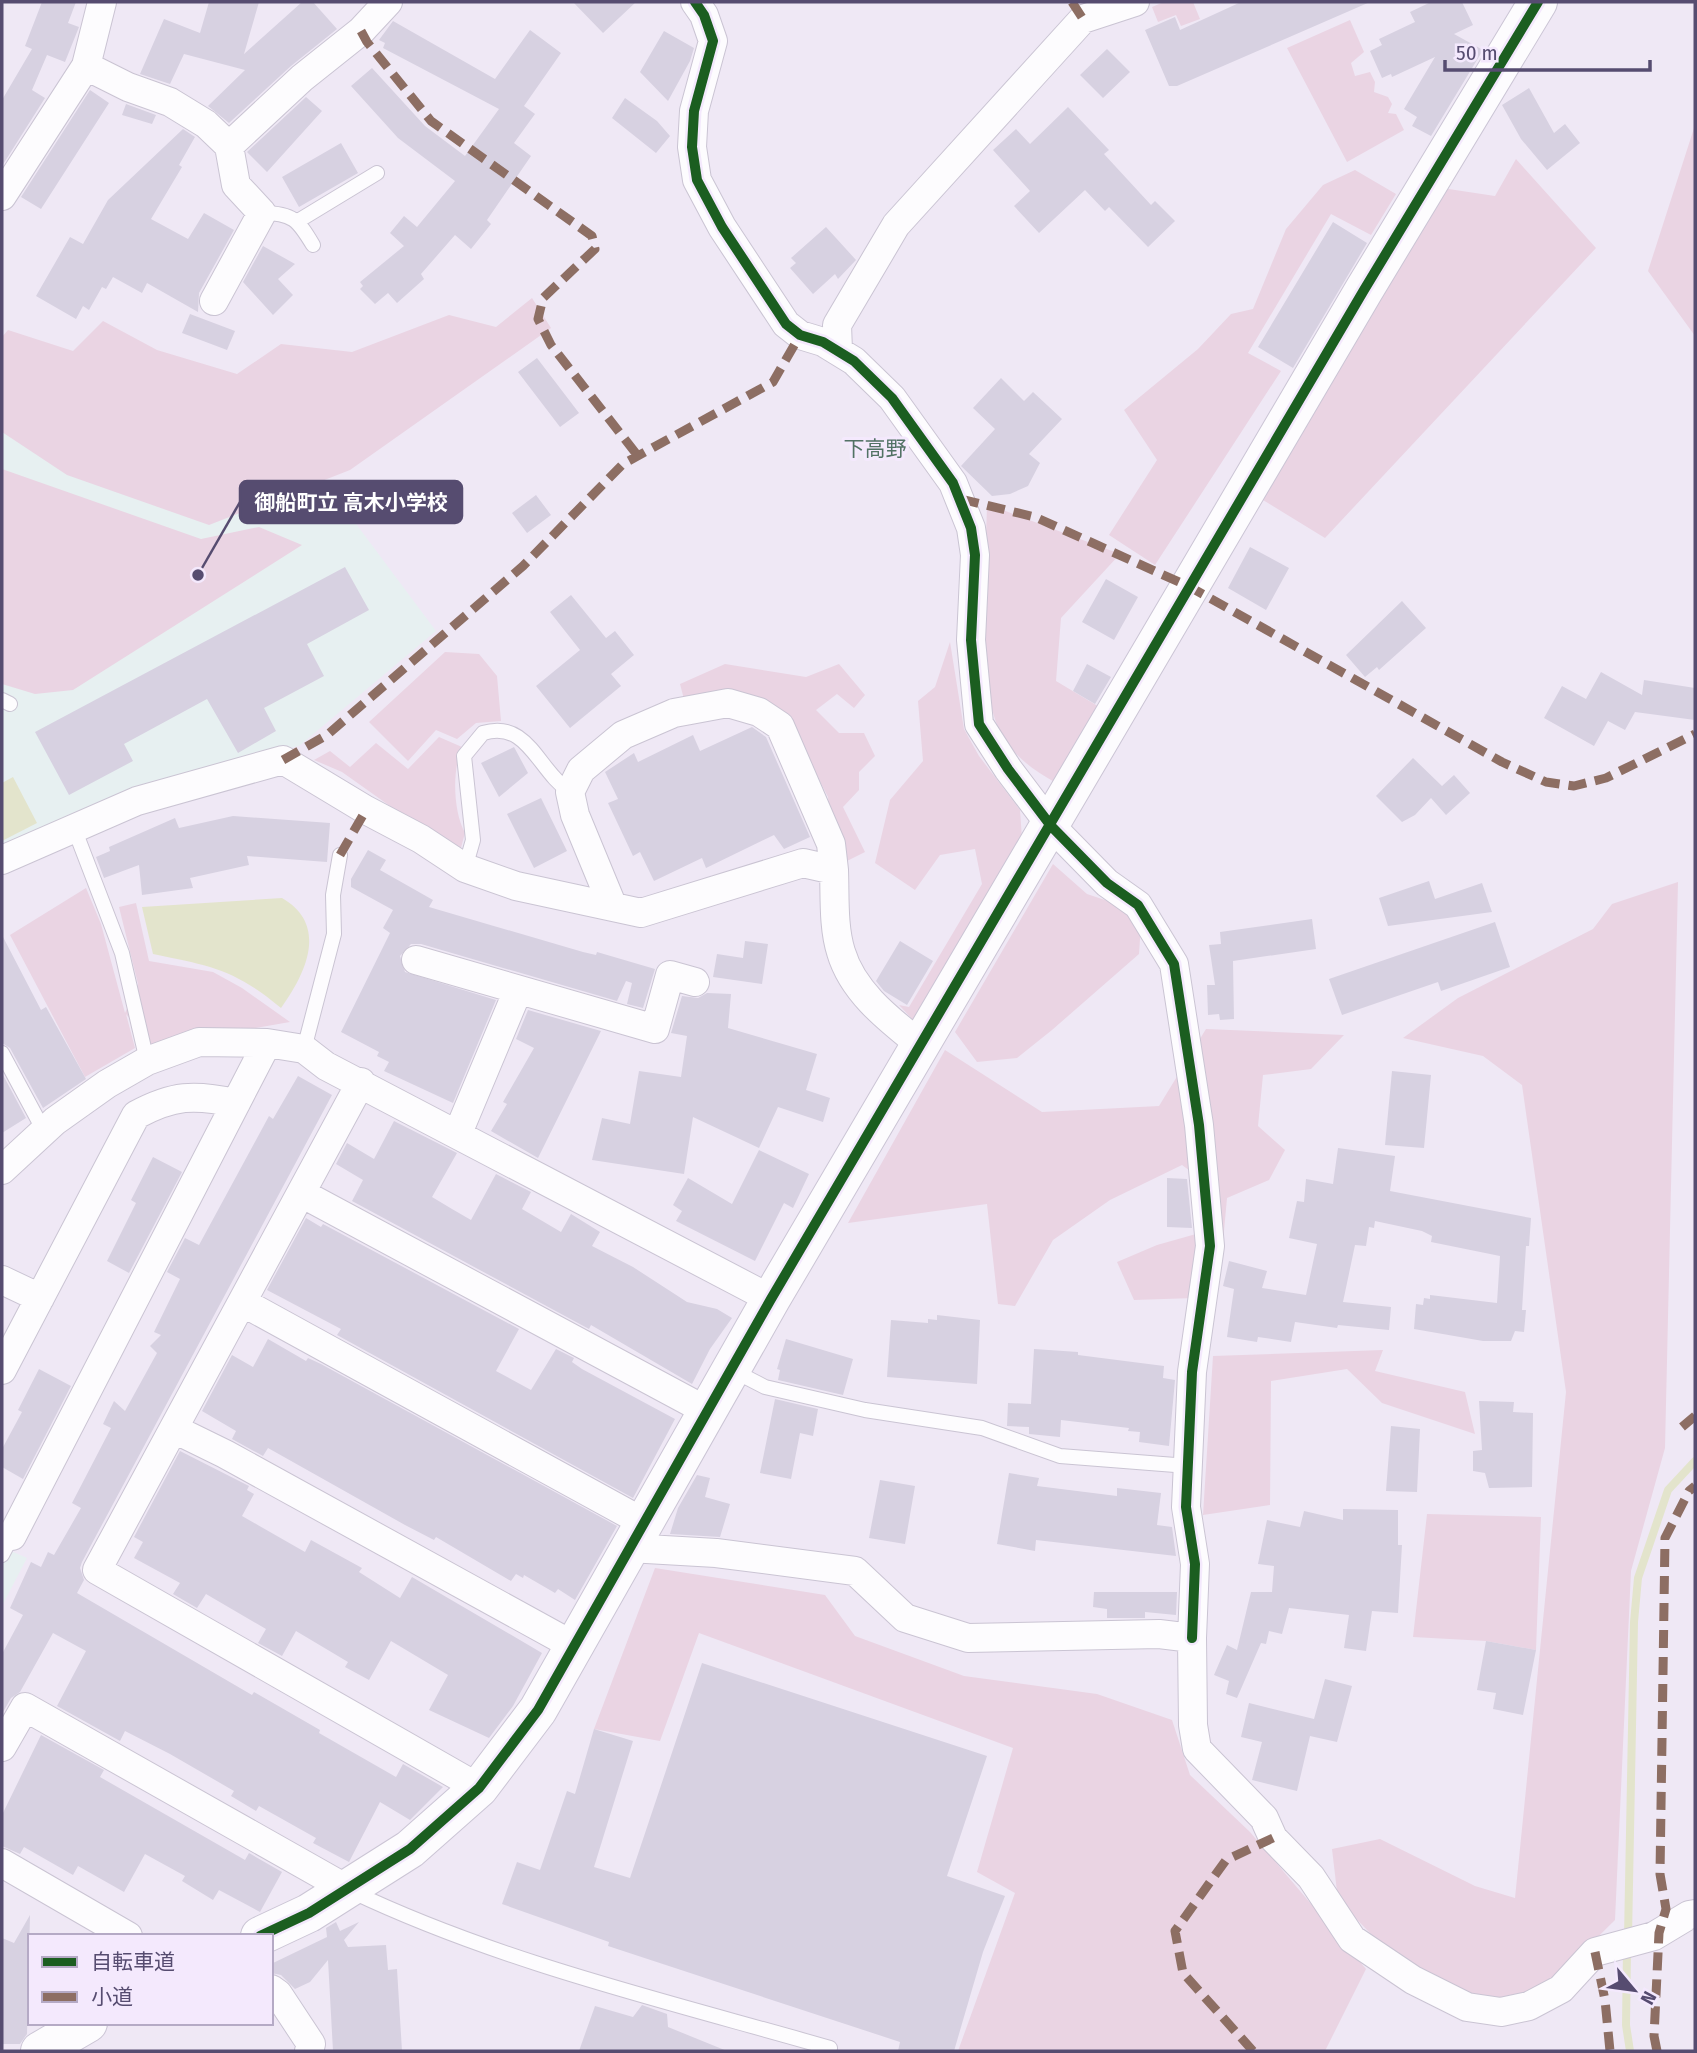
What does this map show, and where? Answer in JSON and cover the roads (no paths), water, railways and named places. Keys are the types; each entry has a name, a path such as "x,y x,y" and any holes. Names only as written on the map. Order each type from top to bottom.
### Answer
{"street":[{"path":"2,196 86,66 102,2"},
{"path":"229,146 302,78 361,30 388,2"},
{"path":"695,2 704,15 713,41 694,111 692,147 697,180 722,227 786,324 800,335 838,350 892,398 953,483 971,528 975,555 971,640 979,724 1008,769 1051,826 1107,884 1138,905 1174,964 1199,1125 1210,1246 1192,1372 1186,1507 1195,1564 1192,1638 1193,1725 1197,1749 1264,1818 1273,1838 1311,1877 1352,1939 1413,1979 1467,2007 1501,2012 1529,2006 1561,1989 1595,1952 1654,1936 1695,1914"},
{"path":"838,350 836,325 896,225 1083,19 1135,2"},
{"path":"264,1934 309,1913 410,1849 479,1788 538,1710 771,1299 1364,290 1538,2"},
{"path":"86,66 128,87 170,102 206,124 229,146 236,185 262,213 214,301"},
{"path":"613,907 575,815 570,792 581,770 623,735 674,713 728,703 759,712 780,726 831,844 841,953 858,984 880,1012 922,1046"},
{"path":"2,860 137,801 283,760 366,810 421,839 465,868 516,887 640,913 803,863 834,870"},
{"path":"416,960 654,1029 670,975 695,982"},
{"path":"458,1133 518,990"},
{"path":"2,1170 44,1131 107,1084 147,1061 199,1042 267,1043 304,1049 326,1066 771,1299"},
{"path":"7,1546 267,1043"},
{"path":"361,1082 97,1570 479,1788"},
{"path":"2,1370 136,1115 163,1100 206,1097 236,1103"},
{"path":"301,1193 707,1410"},
{"path":"2,1280 40,1297"},
{"path":"242,1302 636,1535 716,1553 855,1572 905,1618 968,1638 1159,1634 1192,1638"},
{"path":"174,1429 225,1454 574,1646"},
{"path":"2,1747 25,1707 347,1889"},
{"path":"2,1863 125,1934"},
{"path":"273,1990 311,2043 310,2051"},
{"path":"40,2051 85,2025"}],"lane":[{"path":"298,221 377,173"},
{"path":"262,213 280,213 298,221 313,245"},
{"path":"465,868 473,840 464,756 483,733 505,729 513,733 524,741 555,783 570,792"},
{"path":"74,828 122,953 147,1061"},
{"path":"304,1049 334,934 332,895 340,855"},
{"path":"2,1054 44,1131"},
{"path":"730,1370 765,1387 865,1410 982,1428 1060,1456 1188,1465"},
{"path":"347,1889 402,1915 569,1973 830,2048"}],"waterway":[{"path":"1628,1937 1634,1622 1638,1578 1668,1490 1695,1461"},
{"path":"1627,1950 1626,2025 1630,2051"}],"place":[{"name":"御船町立 高木小学校","path":"198,575"}],"district":[{"name":"下高野","path":"875,449"}]}
